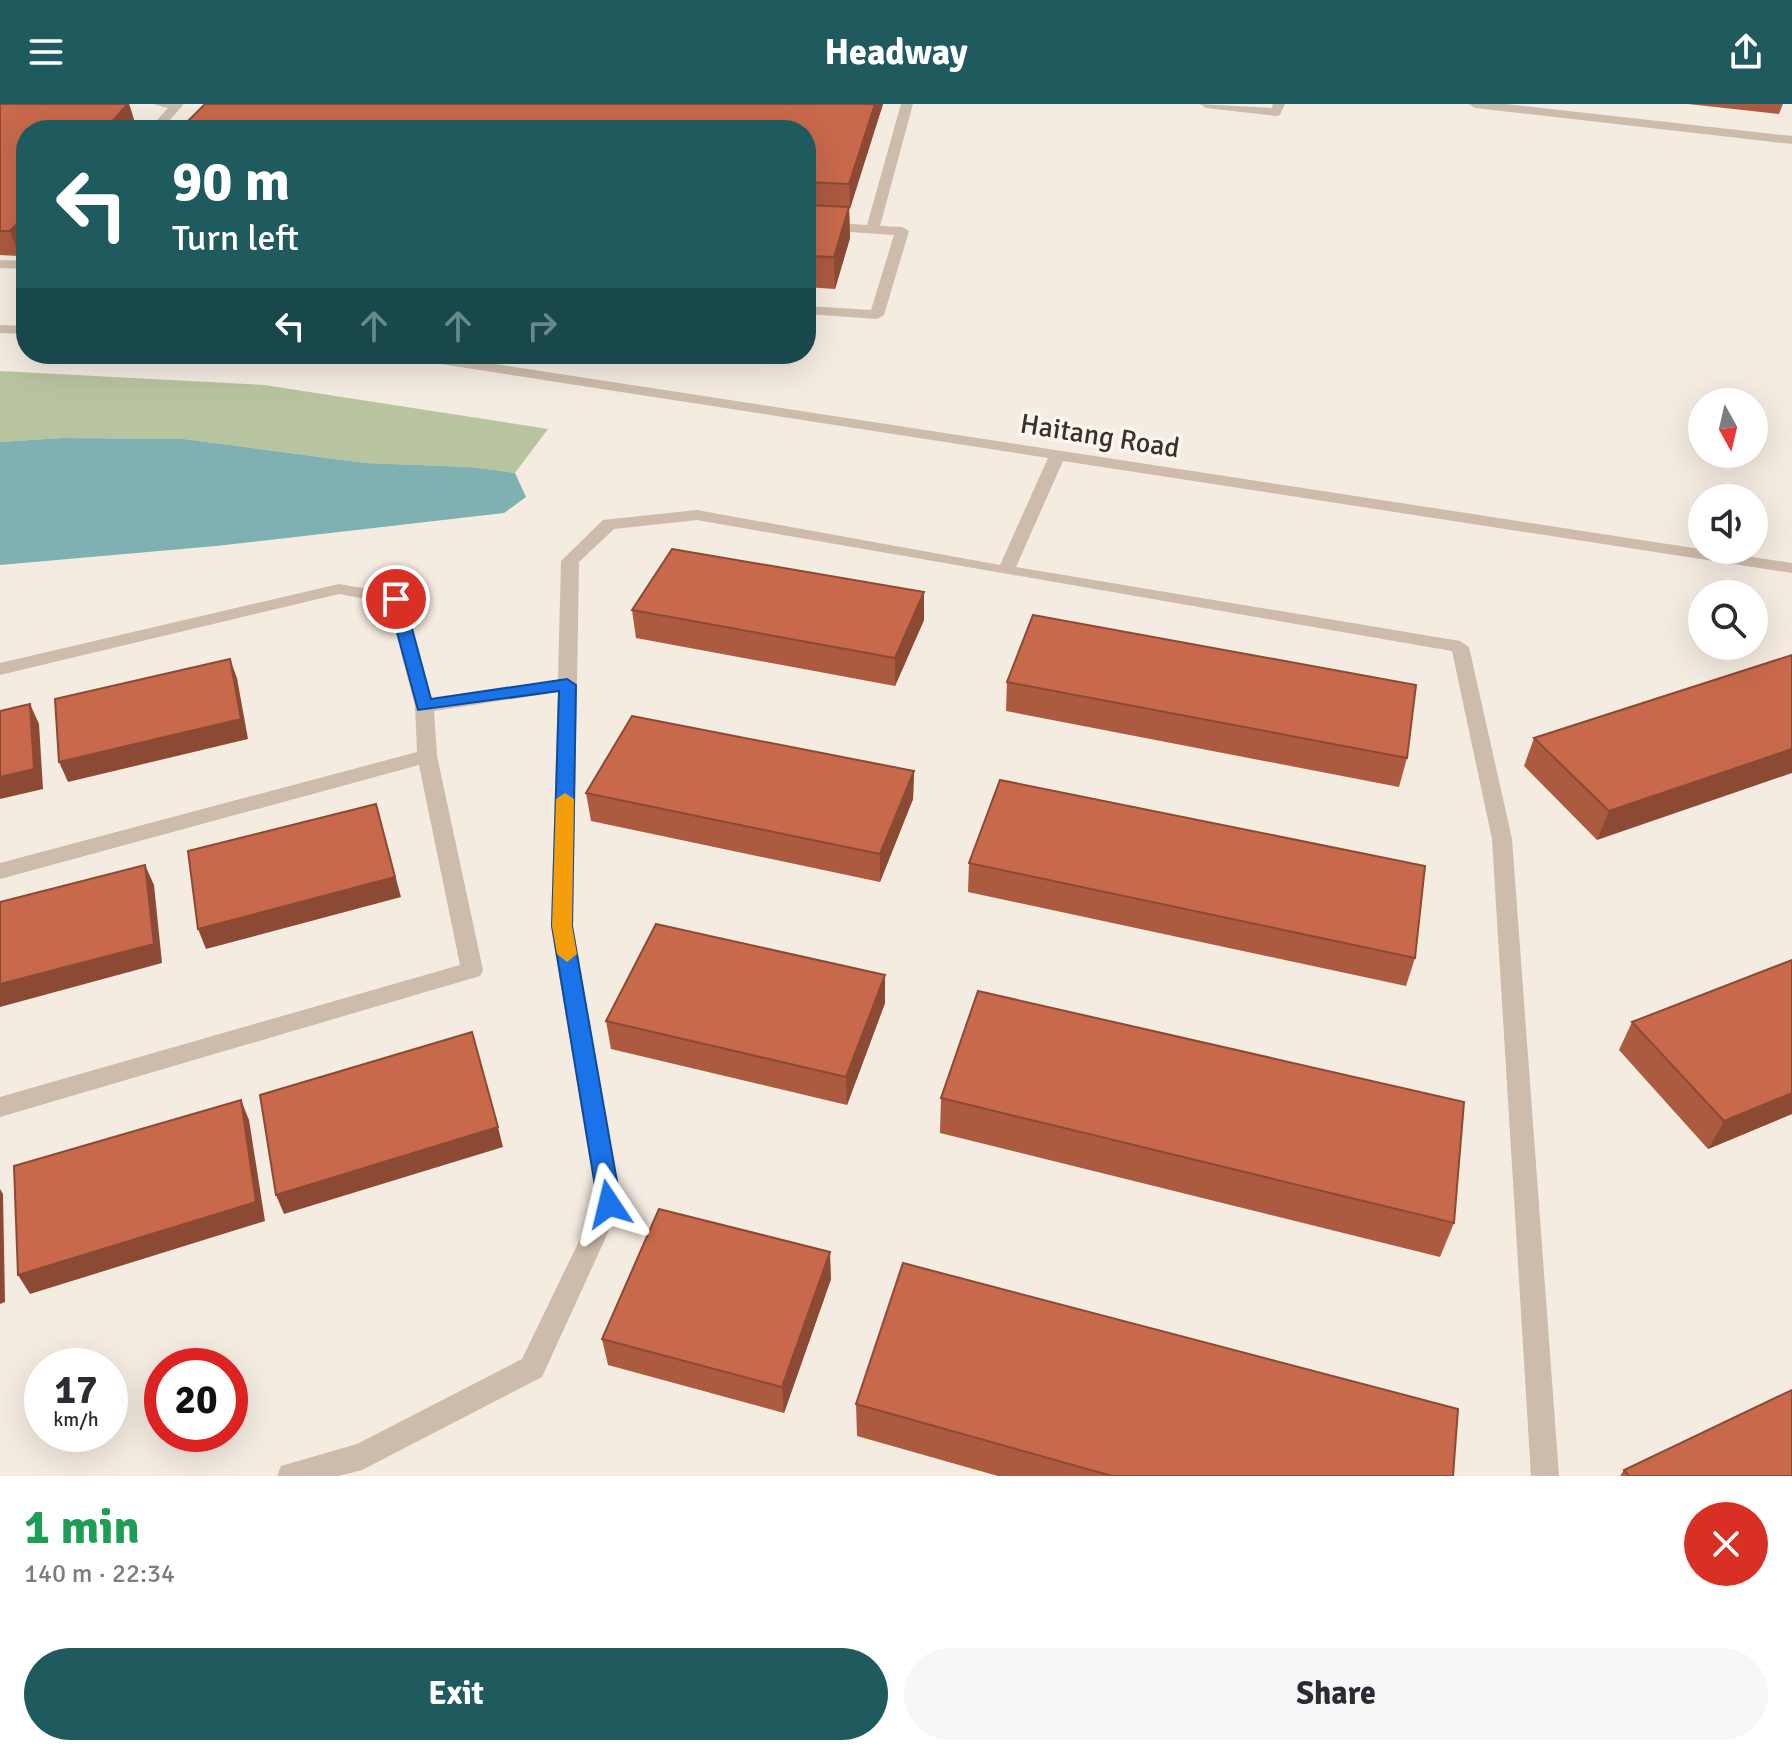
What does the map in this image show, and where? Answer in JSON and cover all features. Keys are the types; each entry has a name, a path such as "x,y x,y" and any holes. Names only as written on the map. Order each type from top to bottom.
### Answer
{"street":[{"path":"159,104 177,105 163,120"},
{"path":"872,229 907,104"},
{"path":"1206,104 1276,112 1279,104"},
{"path":"1475,104 1792,140"},
{"path":"816,226 902,231 877,315 816,311"},
{"name":"Haitang Road","path":"466,364 1792,568"},
{"path":"1006,571 1058,455"},
{"path":"291,1476 362,1456 532,1368 609,1204 562,926 570,561 609,524 697,515 1006,571 1460,647 1502,839 1545,1476"},
{"path":"0,669 339,589 396,599 424,706 427,756 472,970 0,1107"},
{"path":"424,706 567,685"},
{"path":"0,871 427,756"}],"green space":[{"path":"0,371 264,385 548,429 515,473 471,467 365,463 184,439 62,438 0,442"}],"water":[{"path":"62,438 184,439 365,463 471,467 515,473 526,497 504,513 216,546 0,565 0,442"}],"building":[{"path":"0,104 128,104 113,120 16,120 16,225 10,231 0,231"},
{"path":"205,104 875,104 849,184 816,182 816,120 189,120"},
{"path":"816,205 849,207 834,257 816,256"},
{"path":"672,549 924,592 895,658 632,610"},
{"path":"1033,615 1416,685 1407,758 1007,682"},
{"path":"1792,655 1792,749 1609,811 1534,738"},
{"path":"230,659 241,719 59,762 55,699"},
{"path":"30,704 34,769 0,777 0,711"},
{"path":"632,716 914,771 880,854 586,793"},
{"path":"1000,780 1425,866 1415,958 969,863"},
{"path":"376,804 395,877 198,929 188,851"},
{"path":"145,865 154,944 0,984 0,902"},
{"path":"656,924 885,975 846,1077 606,1021"},
{"path":"1792,960 1792,1093 1724,1121 1632,1022"},
{"path":"978,991 1464,1102 1454,1223 941,1098"},
{"path":"472,1032 498,1127 276,1195 260,1095"},
{"path":"241,1100 256,1202 18,1275 14,1166"},
{"path":"659,1209 830,1252 782,1387 602,1339"},
{"path":"903,1263 1458,1409 1453,1476 1112,1476 856,1404"},
{"path":"1792,1390 1792,1476 1629,1476 1624,1470"}],"slow traffic":[{"path":"565,799 562,926 567,954"}],"route":[{"path":"396,599 424,706 567,685 562,926 609,1204"}]}
